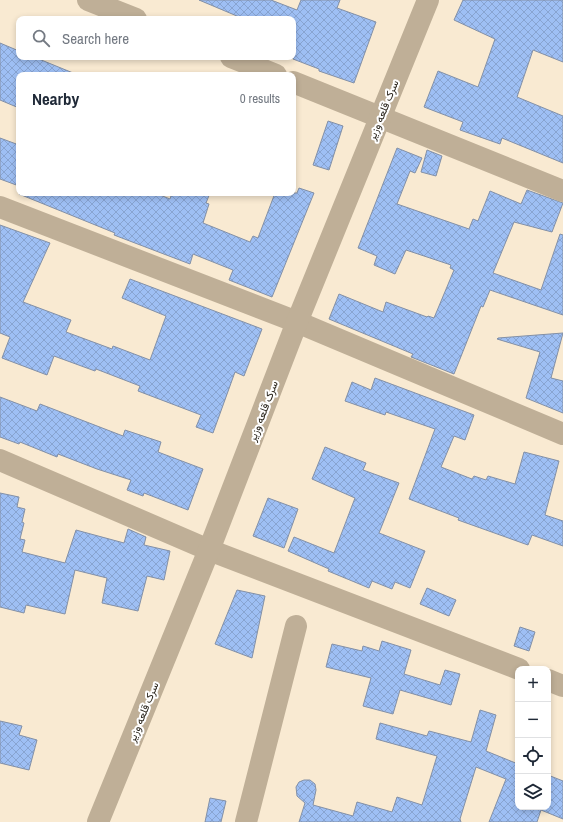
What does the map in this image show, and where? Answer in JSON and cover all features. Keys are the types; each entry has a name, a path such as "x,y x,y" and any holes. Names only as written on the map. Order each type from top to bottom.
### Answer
{"street":[{"path":"88,0 128,16"},
{"name":"سرک قلعه وزیر","path":"98,822 209,550 297,322 428,0"},
{"path":"238,60 268,72"},
{"path":"296,83 563,191"},
{"path":"0,207 297,322 563,434"},
{"path":"0,460 209,550 515,667"},
{"path":"246,822 296,626"},
{"path":"551,681 563,686"}],"building":[{"path":"199,0 271,0 297,10 301,0 340,0 337,8 376,22 354,83 319,71 319,69 296,60 296,16 237,16"},
{"path":"463,0 563,0 563,62 533,50 517,97 563,116 563,163 502,138 500,144 460,130 463,122 424,107 438,71 478,87 495,39 454,20"},
{"path":"0,43 16,50 16,60 41,60 71,72 16,72 16,107 0,100"},
{"path":"328,121 343,126 329,170 313,165"},
{"path":"0,138 16,144 16,185 0,179"},
{"path":"397,148 422,158 415,173 410,171 397,204 469,229 473,219 478,221 490,191 521,204 527,190 563,203 552,232 514,222 493,273 541,290 560,234 563,235 563,315 490,290 483,307 481,306 454,374 411,357 413,354 329,319 339,294 383,312 386,302 427,317 434,318 454,270 450,268 451,265 406,250 395,274 374,265 377,256 358,248"},
{"path":"427,150 442,156 436,176 421,172"},
{"path":"299,188 314,193 272,297 229,280 233,270 193,254 190,264 114,235 115,233 24,196 162,196 170,199 171,196 209,196 206,203 209,204 203,223 250,242 253,236 258,238 274,196 296,196"},
{"path":"0,225 50,243 23,302 71,320 66,332 112,349 113,346 150,360 166,316 122,298 130,279 262,329 244,376 235,372 213,433 196,427 201,415 138,391 140,386 96,369 95,371 54,356 47,375 2,358 10,337 0,333"},
{"path":"563,333 551,378 563,381 563,413 526,398 540,352 497,339"},
{"path":"375,378 474,415 465,440 454,436 441,467 472,479 474,476 486,480 488,476 515,484 524,452 559,461 545,515 563,521 563,546 532,535 528,545 458,520 459,518 409,499 435,429 386,412 385,415 345,401 352,382 371,390"},
{"path":"0,397 37,411 40,404 123,436 125,430 161,442 158,452 203,469 188,510 144,493 143,496 127,490 131,480 58,454 57,457 20,442 19,444 0,437"},
{"path":"325,447 366,463 363,470 399,483 379,533 425,551 410,588 395,582 392,589 372,581 369,588 328,571 329,569 288,551 294,537 334,553 355,498 312,479"},
{"path":"0,493 19,497 17,507 25,509 22,522 24,523 20,539 25,540 22,552 65,563 76,530 124,543 128,529 146,537 144,545 170,551 164,580 147,576 138,611 102,603 107,578 75,570 65,614 26,605 24,613 0,607"},
{"path":"268,498 298,509 284,548 253,536"},
{"path":"427,588 456,600 449,616 420,604"},
{"path":"237,590 265,596 252,658 215,644"},
{"path":"520,627 535,632 529,651 514,646"},
{"path":"382,641 411,650 404,674 440,685 445,670 460,674 451,705 400,690 393,714 363,706 371,678 326,667 332,644 362,651 363,646 379,651"},
{"path":"480,710 496,715 486,751 515,763 515,810 541,810 537,822 489,822 506,779 476,767 460,819 461,822 299,822 305,803 297,796 296,787 299,782 304,780 310,780 315,784 316,790 313,805 353,816 357,802 392,812 397,797 422,805 437,756 376,739 380,723 427,736 429,731 471,742"},
{"path":"0,721 22,726 19,735 37,740 29,770 0,763"},
{"path":"551,776 563,781 563,819 541,810 551,810"},
{"path":"210,798 226,801 221,822 205,822"}]}
